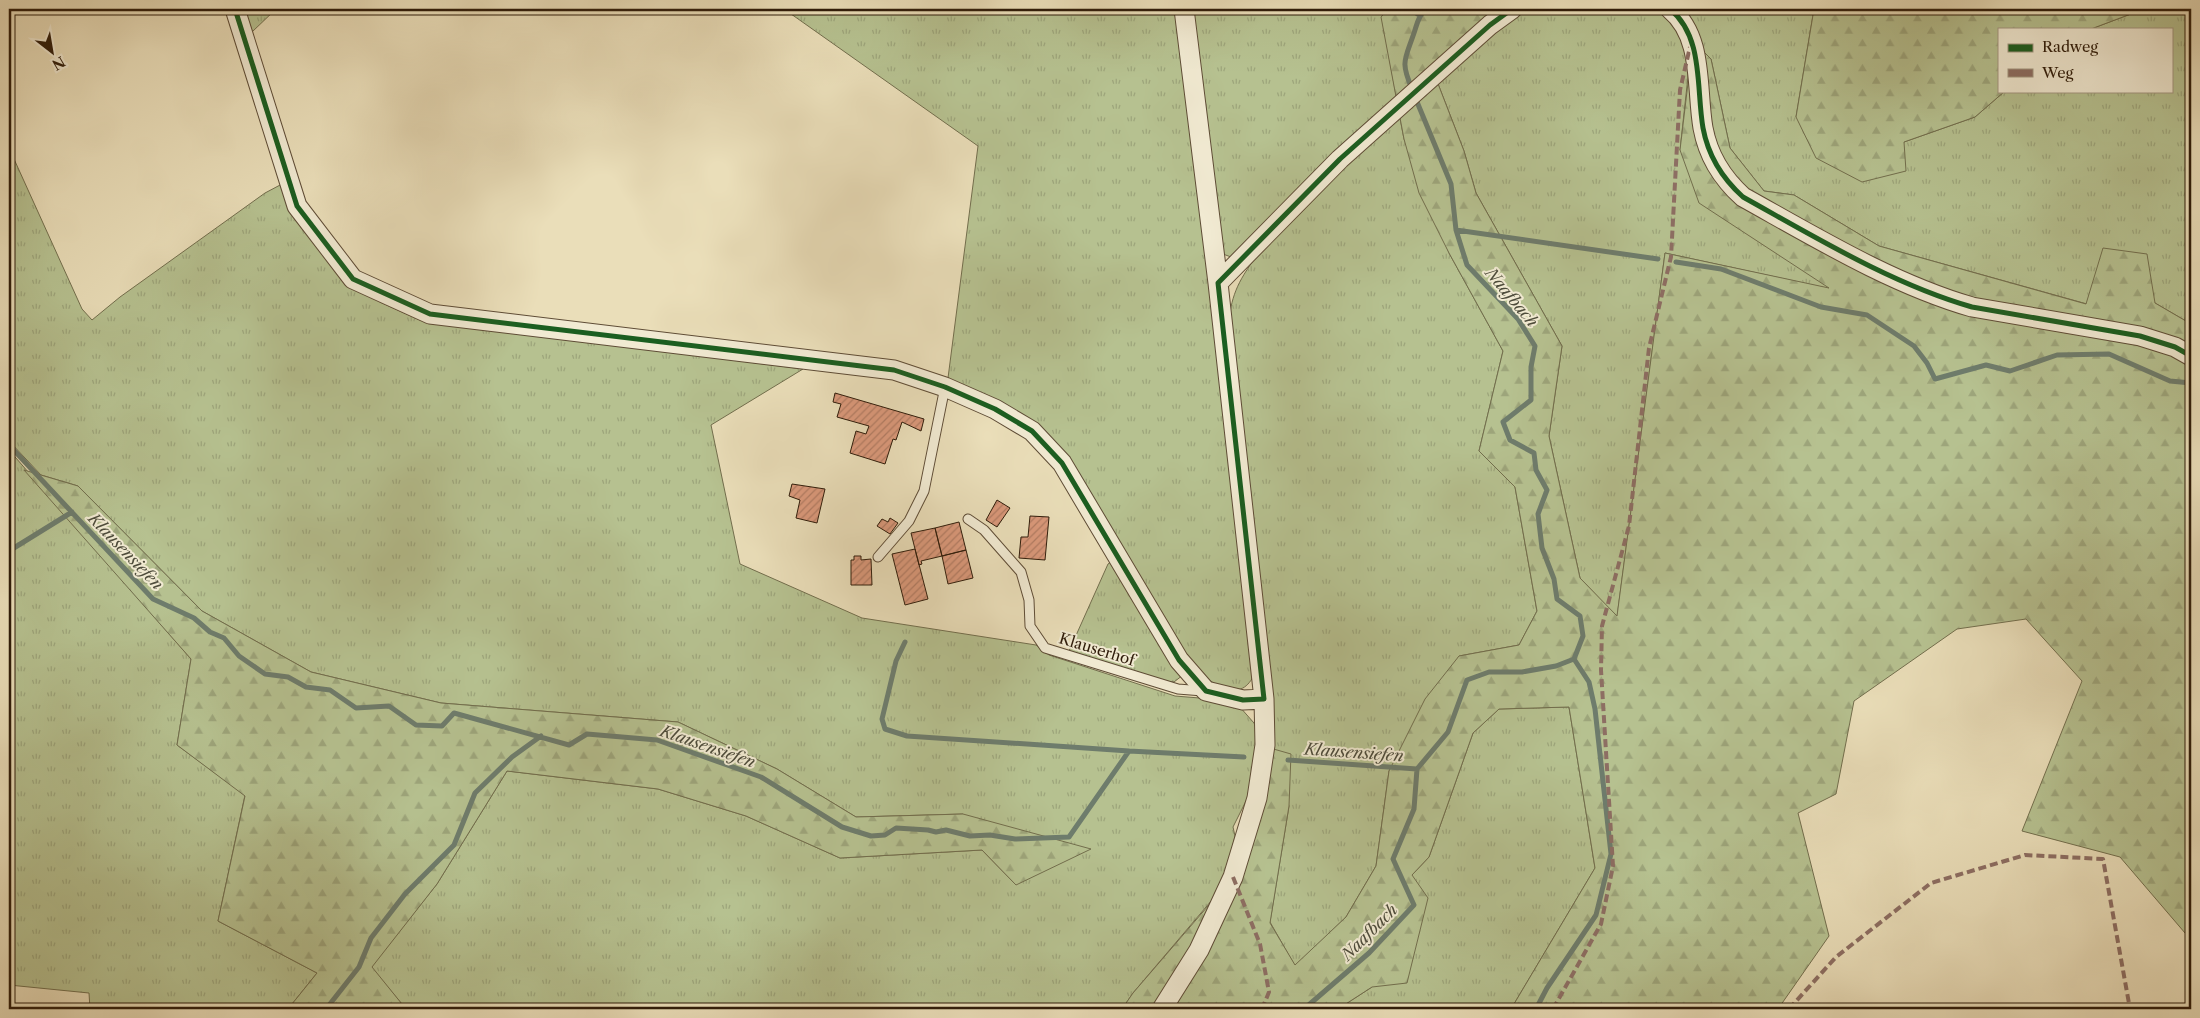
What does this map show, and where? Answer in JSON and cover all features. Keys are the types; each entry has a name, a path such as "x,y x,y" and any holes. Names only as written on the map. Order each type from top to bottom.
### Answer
{"street":[{"path":"235,9 297,206 353,279 430,314 885,369 945,387 995,409 1032,431 1062,463 1179,660 1206,691 1243,700 1264,699"},
{"path":"1162,1009 1199,950 1233,876 1257,798 1265,745 1264,699 1218,283 1184,9"},
{"path":"1218,283 1340,159 1490,25 1512,9"},
{"path":"1670,9 1681,18 1692,40 1703,130 1709,148 1728,184 1743,197 1893,276 1949,300 1972,307 2140,336 2174,347 2191,356"}],"lane":[{"path":"878,557 909,521 924,491 945,387"},
{"name":"Klauserhof","path":"968,519 984,530 1021,572 1029,600 1030,626 1045,648 1178,689 1206,691"}],"green space":[{"path":"238,9 276,9 252,32 246,35"},
{"path":"784,9 1179,9 1254,675 1248,684 1241,689 1233,690 1217,685 1194,669 1069,465 948,378 978,146"},
{"path":"1192,9 1388,9 1382,17 1397,101 1231,257 1223,254"},
{"path":"1388,9 1500,9 1480,21 1435,76 1464,151 1476,193 1562,346 1549,436 1580,578 1617,616 1665,253 1829,288 1699,203 1680,150 1693,41 1711,59 1730,148 1764,191 1794,195 1879,246 2086,304 2103,248 2147,254 2155,303 2191,324 2191,940 2120,857 2022,831 2082,681 2026,619 1957,629 1854,701 1836,794 1798,813 1829,936 1778,1009 1511,1009 1595,868 1569,707 1499,709 1473,733 1429,857 1412,875 1428,898 1407,983 1372,987 1338,1009 1122,1009 1133,993 1233,877 1270,748 1291,754 1289,806 1270,923 1295,965 1346,917 1376,866 1389,771 1425,699 1459,656 1519,645 1537,611 1515,487 1479,451 1503,351 1449,253 1419,193 1404,139 1381,17"},
{"path":"1515,9 1814,9 1796,117 1904,142 1975,117 2004,92 2172,92 2172,28 2094,28 2144,9 2191,9 2191,324 2155,303 2087,304 1879,246 1794,195 1764,191 1730,148 1711,59 1692,40 1680,150 1831,289 1665,253 1617,617 1580,578 1549,436 1562,346 1476,193 1464,151 1435,76"},
{"path":"1814,9 2144,9 2094,28 1998,28 1998,92 2004,92 1975,117 1904,142 1906,171 1862,182 1816,158 1796,117"},
{"path":"1399,113 1404,139 1449,253 1503,351 1479,451 1515,487 1537,611 1519,645 1459,656 1389,771 1376,866 1346,917 1295,966 1270,922 1289,806 1270,748 1228,332 1229,321 1234,294 1253,261"},
{"path":"9,148 82,309 92,320 120,297 265,193 282,184 344,276 380,302 420,320 803,369 711,425 740,564 862,618 1036,645 1049,655 1175,696 1224,700 1239,706 1254,723 1260,738 1251,791 1233,827 1235,836 1223,887 1133,993 1122,1009 406,1009 371,967 437,884 507,771 658,789 746,816 840,858 982,850 1016,885 963,814 856,817 777,769 678,722 441,703 311,672 202,611 78,486 41,475 9,441 9,315 12,273 9,266"},
{"path":"9,450 191,659 177,745 245,795 218,921 317,973 288,1009 90,1009 89,993 9,985"},
{"path":"24,470 78,486 202,611 311,672 441,703 678,722 777,769 856,817 963,814 1091,849 1016,885 982,850 840,858 746,816 658,789 507,771 437,884 372,967 406,1009 288,1009 317,973 218,921 245,796 177,745 191,659"},
{"path":"1115,559 1183,675 1174,682 1164,681 1069,651 1108,564"},
{"path":"1569,707 1595,868 1511,1009 1338,1009 1372,987 1412,875 1429,857 1473,733 1499,709"}],"building":[{"path":"835,393 924,419 921,431 902,422 896,440 893,439 885,464 850,453 856,431 866,434 869,426 837,417 841,404 833,402"},
{"path":"792,484 825,489 817,523 796,518 800,500 789,496"},
{"path":"997,500 1010,508 997,527 986,520"},
{"path":"1030,516 1049,517 1045,560 1019,558 1021,537 1028,537"},
{"path":"890,518 898,523 890,534 877,526 882,519 888,522"},
{"path":"959,522 966,550 942,556 935,528"},
{"path":"935,528 942,556 921,561 922,564 919,565 911,533"},
{"path":"915,549 928,599 905,605 892,554"},
{"path":"966,550 973,578 948,584 942,556"},
{"path":"854,556 861,556 861,560 871,559 872,585 851,585 851,560 854,560"}],"waterway":[{"path":"1410,9 1419,15"},
{"name":"Naafbach","path":"1412,89 1406,72 1405,61 1418,21 1425,9"},
{"name":"Naafbach","path":"1304,1009 1369,953 1414,905 1393,859 1414,809 1417,769 1448,732 1467,680 1489,672 1522,672 1556,666 1574,659 1583,636 1580,616 1557,599 1554,579 1542,548 1538,514 1547,490 1536,470 1534,453 1510,440 1503,422 1531,400 1531,367 1535,346 1518,319 1467,265 1456,230 1451,184 1415,97"},
{"path":"1456,230 1658,259"},
{"path":"1676,262 1721,269 1821,307 1867,315 1914,346 1927,363 1935,379 1986,365 2010,371 2057,355 2109,354 2170,381 2191,383"},
{"name":"Klausensiefen","path":"9,445 153,599 194,618 210,632 224,638 239,656 265,674 288,677 306,687 330,690 356,708 389,706 416,725 442,726 454,713 569,745 587,734 657,740 761,777 842,827 871,836 885,835 896,828 936,832 946,830 970,836 990,835 1015,839 1069,837 1129,751 1244,757"},
{"path":"9,551 72,512"},
{"path":"905,642 896,661 882,719 885,729 907,736 1129,751"},
{"path":"1536,1009 1547,988 1596,915 1611,854 1595,709 1589,682 1574,659"},
{"path":"326,1009 359,967 371,938 405,894 454,845 475,793 512,757 541,736"},
{"name":"Klausensiefen","path":"1288,760 1417,769"}],"marked path":[{"path":"1553,1009 1601,924 1613,866 1601,670 1602,626 1629,526 1649,348 1671,257 1680,90 1690,47"},
{"path":"1789,1009 1836,957 1931,883 2025,855 2103,859 2130,1009"},
{"path":"1233,877 1260,944 1269,992 1262,1009"}],"cycle path":[{"path":"235,9 297,206 353,279 430,314 894,370 945,387 995,409 1032,431 1062,463 1179,660 1206,691 1243,700 1264,699 1218,283 1340,159 1490,25 1512,9"},
{"path":"1670,9 1681,21 1689,34 1694,48 1705,138 1717,166 1743,197 1883,273 1942,297 1972,307 2140,336 2175,347 2191,356"}]}
